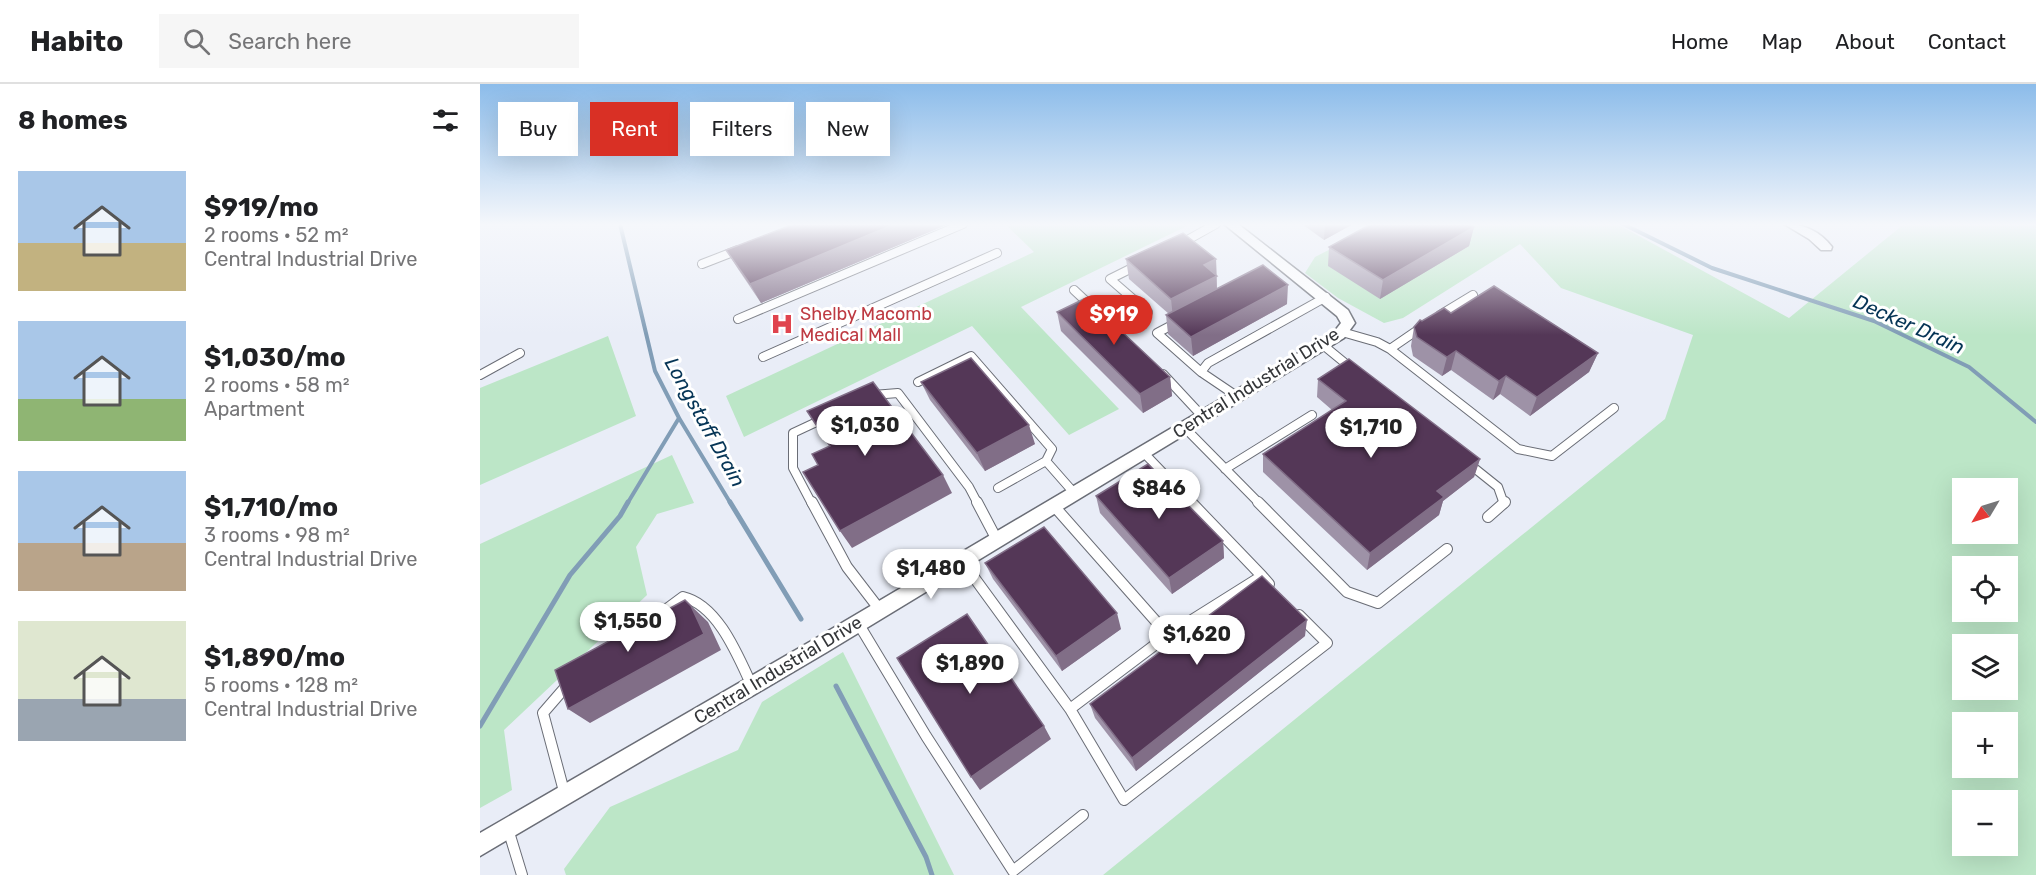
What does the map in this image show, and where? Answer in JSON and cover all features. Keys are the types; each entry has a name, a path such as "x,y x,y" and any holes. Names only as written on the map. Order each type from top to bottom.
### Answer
{"street":[{"path":"1271,261 1280,269 1326,297 1343,313 1345,327"},
{"name":"Central Industrial Drive","path":"480,845 1238,397 1323,345 1345,327"}],"lane":[{"path":"702,264 710,261"},
{"path":"738,319 876,261"},
{"path":"763,357 979,261"},
{"path":"1141,263 1110,279 1148,312"},
{"path":"1074,290 1100,315"},
{"path":"1437,317 1473,295"},
{"path":"1201,372 1208,363 1326,297"},
{"path":"1186,318 1157,333 1201,372 1238,397"},
{"path":"1390,349 1428,324"},
{"path":"1345,327 1390,349 1518,449 1552,456 1614,408"},
{"path":"1323,345 1356,373"},
{"path":"480,375 519,353"},
{"path":"918,382 971,356 1052,449 1046,461 998,488"},
{"path":"1159,370 1203,417"},
{"path":"864,399 874,395 898,393 969,487 997,540"},
{"path":"834,414 794,433 793,468 847,567 880,610"},
{"path":"1225,469 1312,415"},
{"path":"1185,428 1347,592 1378,603 1447,549"},
{"path":"1144,453 1278,593"},
{"path":"1461,458 1498,487 1505,502 1488,517"},
{"path":"1046,461 1075,494"},
{"path":"1054,506 1168,635"},
{"path":"962,561 1070,709 1124,800 1327,643 1294,610"},
{"path":"1070,709 1168,635 1262,576"},
{"path":"646,625 683,597 696,600 730,638 752,686"},
{"path":"858,623 926,736 1013,871 1083,815"},
{"path":"565,795 543,713 581,673"},
{"path":"508,829 522,875"}],"green space":[{"path":"1015,261 1115,261 1021,307 1119,409 1069,435 972,326 744,437 726,396"},
{"path":"1313,261 1493,261 1403,318 1384,323 1338,298 1305,273"},
{"path":"1536,261 1685,261 1789,318 1859,261 2036,261 2036,875 1103,875 1665,419 1693,335 1561,288"},
{"path":"608,336 636,416 480,485 480,388"},
{"path":"672,455 694,503 657,514 636,547 647,595 504,730 512,790 480,808 480,544"},
{"path":"843,652 954,875 566,875 564,869 610,807 738,750 762,702"}],"building":[{"path":"734,261 806,261 750,284"},
{"path":"1128,261 1212,261 1204,265 1217,276 1171,299"},
{"path":"1352,261 1416,261 1383,280"},
{"path":"1263,265 1288,285 1191,337 1166,315"},
{"path":"1494,286 1598,353 1537,397 1506,376 1499,381 1456,351 1447,357 1417,337 1414,327 1420,320 1444,308 1451,313"},
{"path":"1086,298 1170,377 1140,394 1057,312"},
{"path":"971,358 1029,425 977,453 921,382"},
{"path":"1349,359 1480,459 1437,491 1444,497 1370,553 1263,454 1346,401 1318,379"},
{"path":"873,382 943,475 840,531 803,472 818,465 812,454 830,446 807,411"},
{"path":"1148,464 1223,541 1169,578 1096,496"},
{"path":"1044,527 1117,613 1056,656 985,563"},
{"path":"1262,576 1307,620 1132,758 1090,704"},
{"path":"685,600 691,606 704,634 568,709 555,670"},
{"path":"967,614 1044,726 971,777 897,658"}],"waterway":[{"name":"Longstaff Drain","path":"629,261 655,371 679,418"},
{"name":"Decker Drain","path":"1698,261 1712,268 1874,321 1969,367 2036,422"},
{"path":"627,504 679,418"},
{"name":"Longstaff Drain","path":"679,418 731,504"},
{"path":"480,726 570,575 620,516 628,502"},
{"name":"Longstaff Drain","path":"730,502 801,619"},
{"name":"Longstaff Drain","path":"836,686 926,857 932,875"}],"place":[{"name":"Shelby Macomb Medical Mall","path":"782,324"}]}
